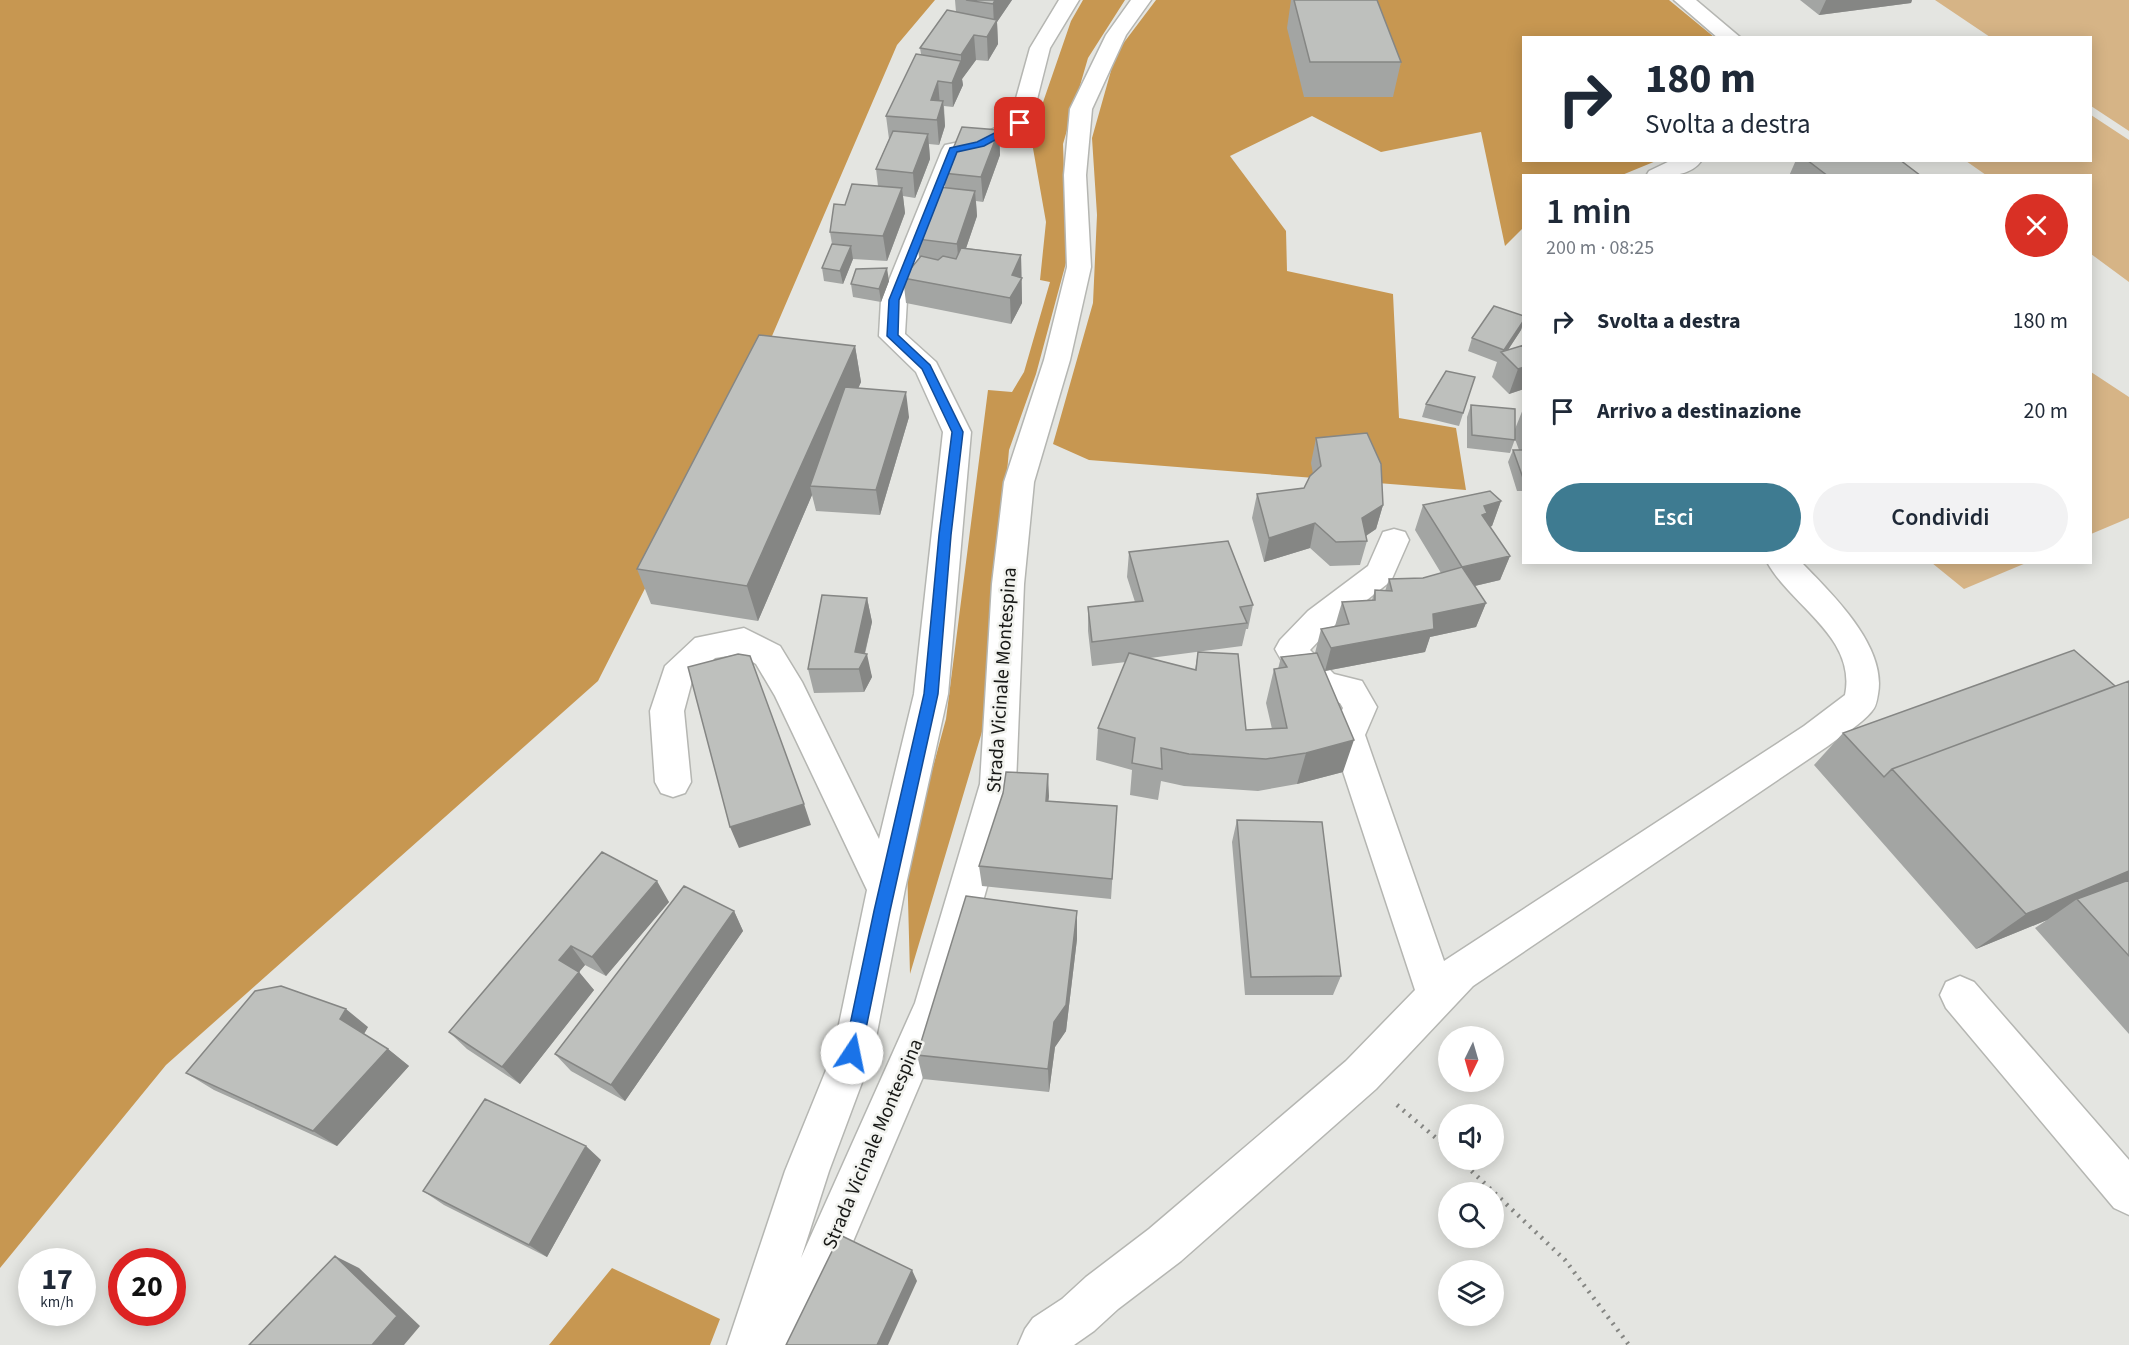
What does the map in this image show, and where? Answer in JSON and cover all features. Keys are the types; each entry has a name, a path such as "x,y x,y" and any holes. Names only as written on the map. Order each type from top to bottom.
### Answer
{"street":[{"path":"750,1345 807,1171 852,1053 886,889 931,694 957,432 927,368 892,336 894,300 953,150 981,144 1020,123 1040,48 1069,0"},
{"name":"Strada Vicinale Montespina","path":"786,1345 933,1004 998,784 1008,584 1019,482 1057,360 1079,267 1075,175 1081,109 1116,35 1141,0"},
{"path":"1684,0 1729,36"},
{"path":"1661,174 1686,162"},
{"path":"1394,540 1380,573 1319,620 1291,649 1312,677 1332,691 1350,691 1360,707 1348,735 1437,996"},
{"path":"1041,1345 1049,1334 1078,1315 1102,1293 1165,1245 1361,1075 1459,973 1816,736 1860,702 1864,675 1852,646 1828,611 1784,564"},
{"path":"673,782 667,711 677,675 706,647 744,641 768,655 790,692 801,719 886,889"},
{"path":"1960,995 2129,1193"}],"path":[{"path":"1361,1075 1438,1140"},
{"path":"1470,1170 1565,1260 1629,1345"}],"shaded area":[{"path":"0,0 935,0 897,45 766,350 598,681 166,1065 0,1268"},
{"path":"1083,0 1125,0 1088,58 1063,144 1067,259 1036,374 1009,450 984,725 910,974 907,863 946,719 988,390 1012,392 1024,372 1050,282 1040,280 1046,222 1031,137 1071,21"},
{"path":"1156,0 1669,0 1713,36 1522,36 1522,162 1654,162 1624,174 1522,174 1522,229 1505,246 1481,132 1381,152 1312,116 1230,156 1286,231 1287,271 1393,294 1399,418 1456,428 1466,490 1089,460 1053,444 1093,303 1097,215 1092,138 1116,53"},
{"path":"1935,0 2129,0 2129,131 2092,107 2092,36 1989,36"},
{"path":"2092,116 2129,140 2129,282 2092,255 2092,174 1985,174 1967,162 2092,162"},
{"path":"2092,373 2129,397 2129,518 2092,534"},
{"path":"1933,564 2024,564 1964,589"},
{"path":"612,1268 720,1319 710,1345 549,1345"}],"building":[{"path":"966,0 995,0 993,4"},
{"path":"1294,0 1377,0 1401,62 1310,62"},
{"path":"947,10 997,20 987,37 974,35 961,55 920,48"},
{"path":"916,54 961,61 952,83 938,81 931,100 943,101 937,120 886,116"},
{"path":"962,127 999,130 981,177 943,173"},
{"path":"893,131 928,134 913,173 876,169"},
{"path":"1810,162 1903,162 1918,174 1825,174"},
{"path":"852,184 902,188 883,236 830,232 834,204 845,205"},
{"path":"939,187 975,191 957,244 917,239"},
{"path":"832,244 851,246 840,271 822,268"},
{"path":"961,248 1021,255 1012,275 1022,278 1010,298 903,278 921,256 938,260 943,256 956,259"},
{"path":"887,268 879,289 851,284 856,269"},
{"path":"1494,306 1522,315 1522,323 1504,350 1472,338"},
{"path":"759,335 855,346 747,586 637,569"},
{"path":"1522,346 1522,368 1518,369 1501,352"},
{"path":"1446,371 1475,377 1463,413 1426,404"},
{"path":"845,387 906,392 876,490 810,486"},
{"path":"1471,405 1515,409 1515,440 1472,435"},
{"path":"1367,433 1381,464 1383,505 1362,518 1367,541 1336,542 1315,523 1269,538 1257,494 1304,488 1310,476 1321,466 1316,438"},
{"path":"1513,450 1522,450 1522,475"},
{"path":"1490,491 1501,501 1484,506 1487,513 1482,515 1510,556 1462,567 1423,505"},
{"path":"1228,541 1253,605 1240,607 1247,623 1092,642 1088,607 1143,601 1129,552"},
{"path":"1462,567 1486,603 1433,614 1434,629 1331,648 1321,629 1349,624 1342,602 1375,600 1375,590 1392,591 1389,579 1423,578"},
{"path":"822,595 867,598 855,652 867,654 859,669 808,669"},
{"path":"2074,650 2115,686 1892,769 1884,777 1843,733"},
{"path":"1198,652 1238,654 1246,730 1287,728 1274,669 1287,667 1281,657 1317,653 1354,740 1306,753 1266,759 1189,754 1161,748 1162,769 1132,763 1135,738 1098,728 1129,653 1196,670"},
{"path":"738,654 750,656 804,804 730,827 688,667"},
{"path":"2129,681 2129,871 2026,914 1892,769"},
{"path":"1006,772 1048,774 1046,801 1117,806 1112,879 979,866 1003,793"},
{"path":"1237,820 1322,822 1341,976 1251,977"},
{"path":"602,852 657,881 592,957 571,946 559,960 579,972 502,1067 449,1032"},
{"path":"2129,880 2129,956 2077,899"},
{"path":"684,886 734,911 611,1085 555,1054"},
{"path":"966,896 1077,911 1066,1005 1054,1022 1048,1069 917,1055"},
{"path":"281,986 346,1009 340,1019 388,1049 313,1131 186,1073 255,991"},
{"path":"485,1099 586,1146 529,1245 423,1191"},
{"path":"840,1235 912,1270 877,1345 786,1345"},
{"path":"335,1256 397,1316 372,1345 249,1345"}],"route":[{"path":"852,1053 886,889 902,828 931,694 957,432 927,368 892,336 894,300 953,150 981,144 1020,123"}]}
